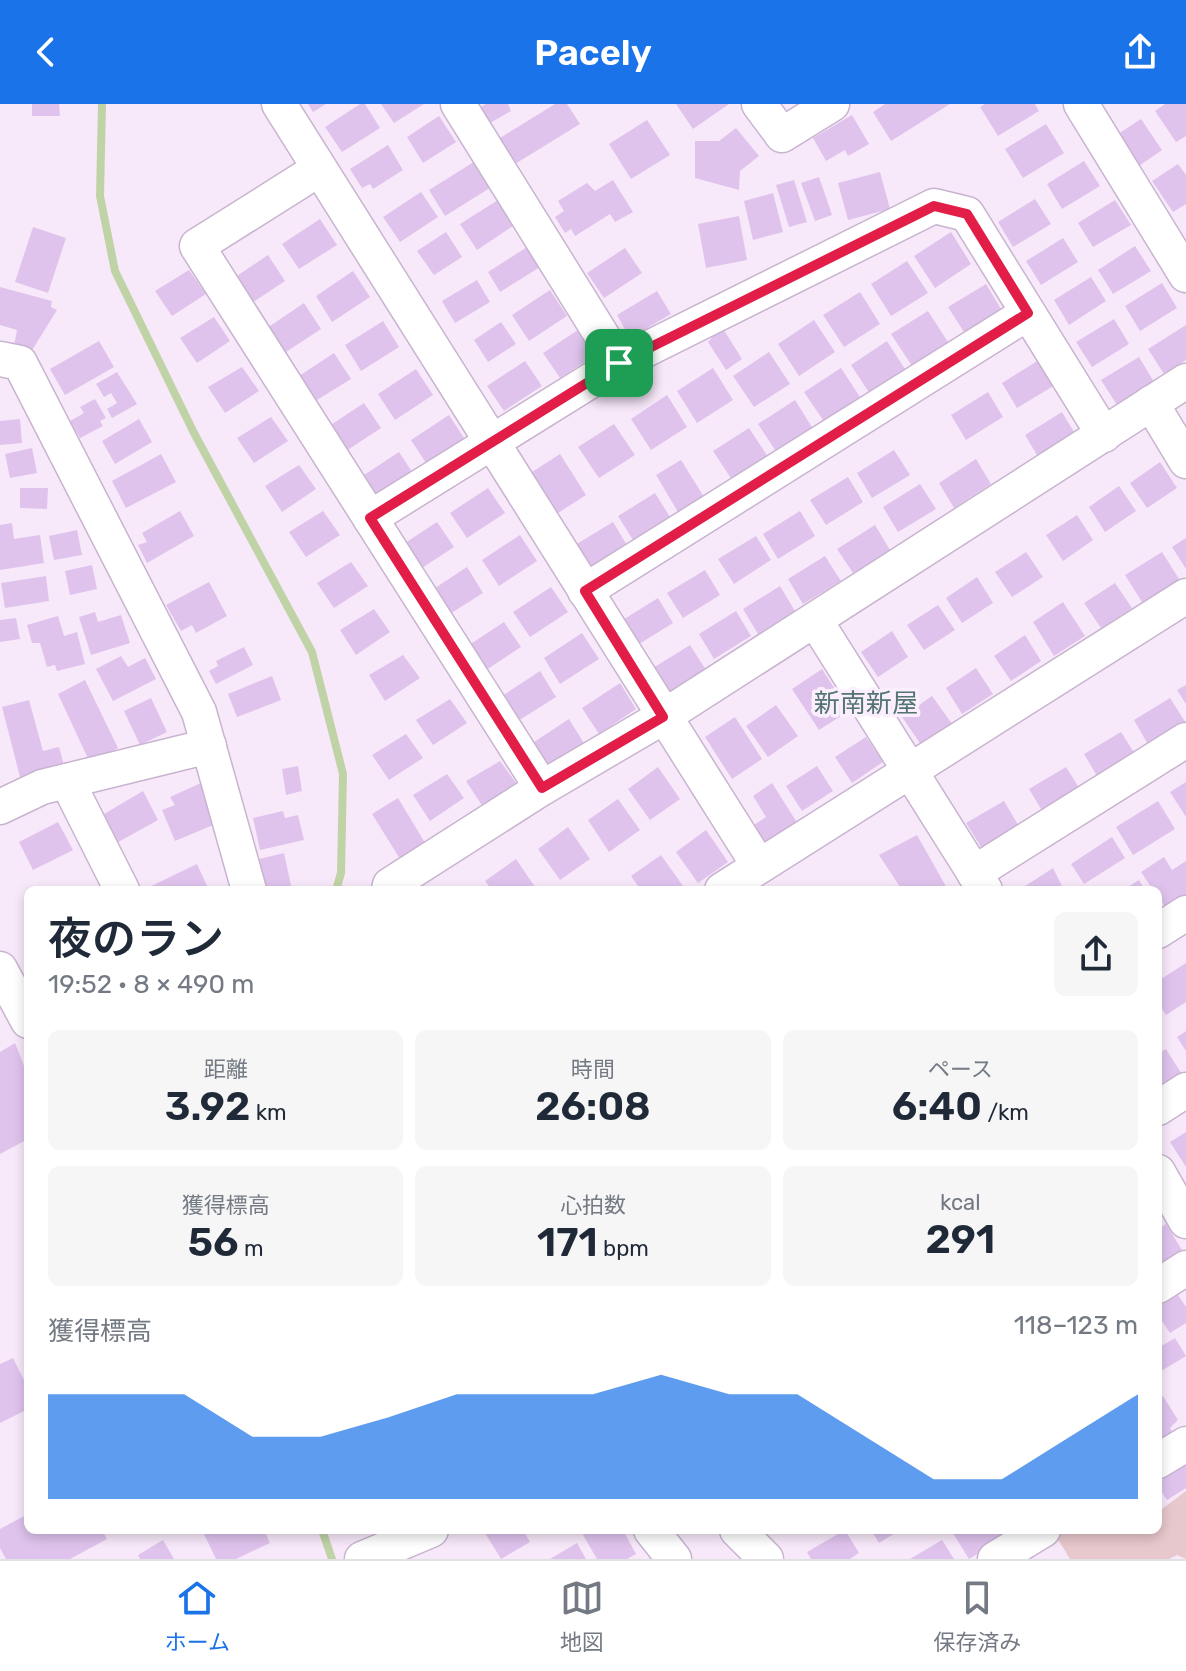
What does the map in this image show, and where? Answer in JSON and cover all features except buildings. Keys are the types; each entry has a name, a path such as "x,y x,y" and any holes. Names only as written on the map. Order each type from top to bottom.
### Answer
{"street":[{"path":"279,104 759,866"},
{"path":"458,104 619,363"},
{"path":"759,104 782,135 832,104"},
{"path":"1092,108 1174,227 1186,275"},
{"path":"319,169 197,246 542,788"},
{"path":"370,518 619,363 934,206 967,214 1104,435"},
{"path":"585,591 1028,313"},
{"path":"0,359 20,363 199,712 248,886"},
{"path":"390,886 542,788 663,717 1186,381"},
{"path":"1151,403 1186,461"},
{"path":"728,886 1186,596"},
{"path":"815,620 979,882 1186,740"},
{"path":"0,807 42,787 209,746"},
{"path":"67,781 120,886"},
{"path":"1162,928 1186,913"},
{"path":"0,969 24,1014"},
{"path":"1162,1105 1186,1090"},
{"path":"1162,1179 1186,1221"},
{"path":"1162,1283 1186,1268"},
{"path":"1162,1459 1186,1444"},
{"path":"366,1558 422,1534"},
{"path":"654,1534 674,1559"},
{"path":"995,1559 1036,1534"}],"shaded area":[{"path":"1186,1491 1186,1559 1177,1555 1169,1559 1070,1559 1055,1534 1162,1534 1162,1509"}],"waterway":[{"path":"102,104 100,196 115,271 194,433 312,652 343,774 341,873 337,886"},
{"path":"323,1534 332,1559"}],"district":[{"name":"新南新屋","path":"866,703"}],"route":[{"path":"934,206 967,214 1028,313 585,591 663,717 542,788 370,518 619,363 934,206"}]}
